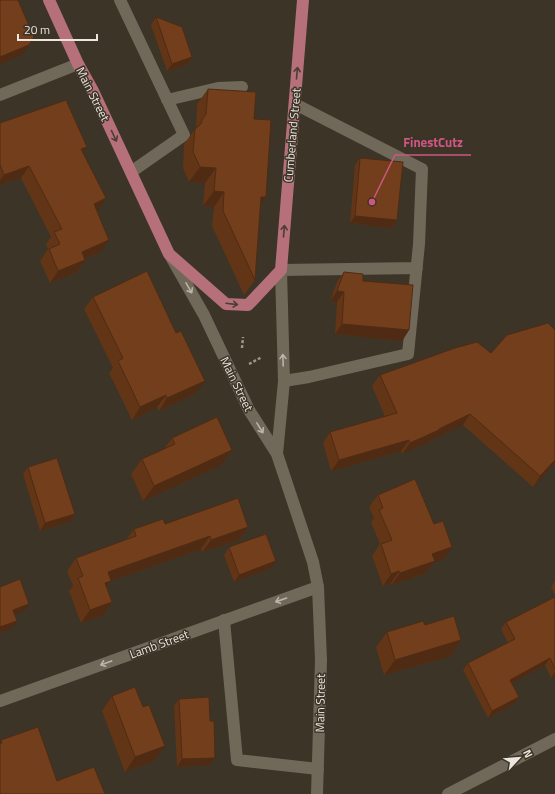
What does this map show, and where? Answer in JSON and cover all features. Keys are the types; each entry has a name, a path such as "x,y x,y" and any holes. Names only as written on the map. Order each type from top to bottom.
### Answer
{"main road":[{"name":"Main Street","path":"49,0 169,254 204,315 249,410 276,454 313,562 318,587 321,660 317,794"},
{"path":"120,0 184,135 131,172"},
{"name":"Cumberland Street","path":"276,454 284,381 281,270 303,0"},
{"path":"0,95 78,64"},
{"path":"167,100 218,88 242,87"},
{"path":"284,381 309,377 408,354 419,244 422,169 295,104"},
{"path":"169,254 226,304 248,305 281,270 417,268"},
{"name":"Lamb Street","path":"0,701 318,587"},
{"path":"224,620 237,760 318,769"},
{"path":"448,794 555,739"}],"path":[{"path":"249,364 262,357"}],"building":[{"path":"0,0 18,0 34,37 29,45 0,57"},
{"path":"156,17 182,27 192,57 172,64"},
{"path":"208,89 256,92 254,119 271,120 266,197 261,197 255,280 223,211 224,192 214,191 216,168 200,167 193,152 195,129 201,124 206,114"},
{"path":"66,100 87,147 81,149 106,198 94,204 109,240 82,252 85,260 58,271 49,249 60,244 54,232 62,229 29,166 4,175 0,165 0,123"},
{"path":"360,158 403,162 397,220 355,216"},
{"path":"147,271 176,333 181,331 205,381 167,398 166,395 140,407 118,361 123,358 93,297"},
{"path":"344,272 363,274 363,281 413,285 409,330 342,324 344,292 337,291"},
{"path":"548,323 555,330 555,460 540,476 470,414 410,443 409,440 339,460 330,432 397,413 380,375 455,348 477,342 491,353 507,335"},
{"path":"217,417 232,450 154,486 142,459 175,444 172,438"},
{"path":"57,458 75,514 45,523 28,467"},
{"path":"415,479 434,524 443,521 452,547 432,554 435,561 400,573 399,571 391,574 381,544 392,540 379,510 383,508 378,495"},
{"path":"238,498 248,527 211,540 210,536 108,572 111,581 105,583 112,602 90,610 78,578 83,576 76,558 136,536 134,529 163,519 165,524"},
{"path":"266,534 276,561 239,575 229,547"},
{"path":"20,579 29,604 13,610 17,621 0,627 0,587"},
{"path":"555,597 555,669 550,658 510,680 519,697 492,711 468,663 515,639 506,622"},
{"path":"454,616 461,640 395,660 387,632 423,621 425,625"},
{"path":"135,687 143,707 149,705 165,746 135,757 112,696"},
{"path":"209,697 210,721 214,721 215,758 182,759 179,699"},
{"path":"38,727 57,781 94,767 105,794 0,794 1,740"}],"place":[{"name":"FinestCutz","path":"372,202"}]}
